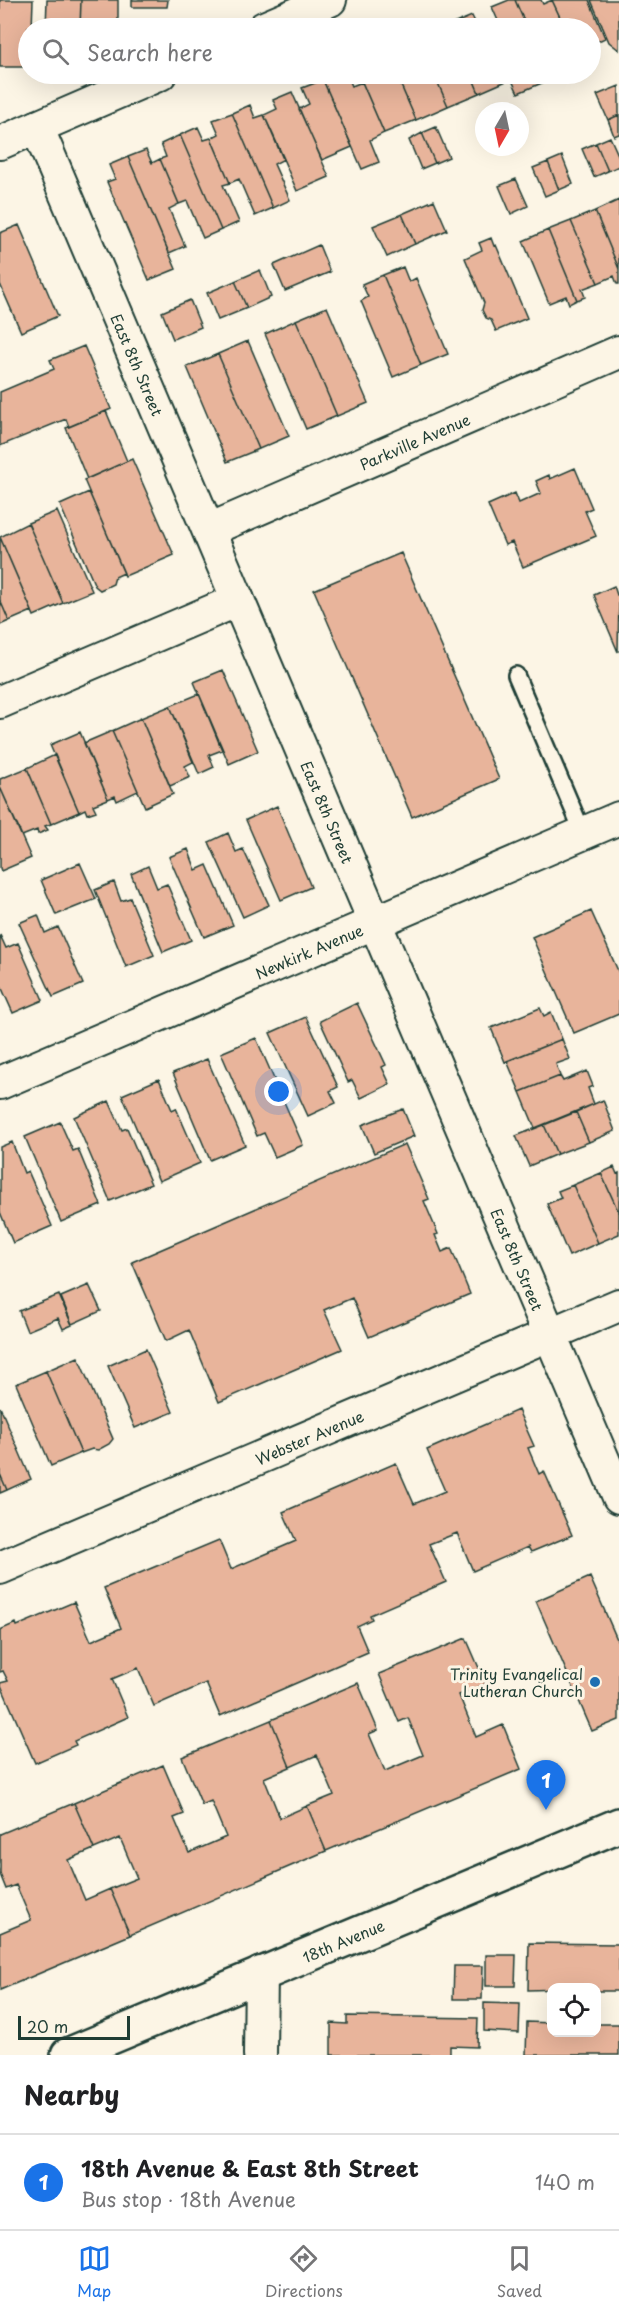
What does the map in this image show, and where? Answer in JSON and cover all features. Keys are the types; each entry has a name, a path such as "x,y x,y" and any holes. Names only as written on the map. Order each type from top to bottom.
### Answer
{"street":[{"path":"280,16 330,0"},
{"path":"0,143 137,84"},
{"name":"East 8th Street","path":"37,127 619,1497"},
{"name":"Parkville Avenue","path":"209,530 619,352"},
{"path":"0,702 238,600"},
{"name":"Newkirk Avenue","path":"0,1083 619,818"},
{"name":"Webster Avenue","path":"0,1568 619,1305"},
{"name":"18th Avenue","path":"68,2055 619,1825"},
{"path":"260,2055 261,1973"}],"lane":[{"path":"516,675 583,833"}],"building":[{"path":"0,0 33,0 32,18 18,18 18,67 0,67"},
{"path":"47,0 81,0 80,18 46,18"},
{"path":"81,0 118,0 118,18 80,18"},
{"path":"132,0 168,0 167,7 132,7"},
{"path":"515,0 523,18 497,18 492,7"},
{"path":"515,0 541,0 543,4 552,0 560,18 523,18"},
{"path":"552,0 589,0 597,18 560,18"},
{"path":"591,0 619,0 619,50 609,42 601,18 599,18"},
{"path":"601,28 605,38 601,40"},
{"path":"312,84 325,84 352,147 322,160 299,109 309,104 302,88"},
{"path":"325,84 351,84 352,86 363,84 384,133 370,140 379,162 362,169"},
{"path":"363,84 400,84 416,120 384,133"},
{"path":"400,84 438,84 448,106 416,120"},
{"path":"438,84 475,84 479,93 448,106"},
{"path":"475,84 500,84 479,93"},
{"path":"514,84 539,84 518,93"},
{"path":"619,86 619,115 608,120 597,95"},
{"path":"292,92 329,177 297,191 264,115 277,109 273,100"},
{"path":"250,105 255,118 264,115 284,159 274,164 290,200 273,208 232,113"},
{"path":"232,113 273,208 255,216 239,179 230,183 211,138 219,134 213,120"},
{"path":"619,115 619,134 614,136 608,120"},
{"path":"198,127 204,140 211,138 230,183 223,185 239,222 221,230 180,135"},
{"path":"436,127 449,157 435,163 422,133"},
{"path":"422,133 435,163 421,169 409,140"},
{"path":"180,135 221,230 203,238 187,201 179,204 160,159 166,157 161,144"},
{"path":"610,137 619,157 619,166 608,171 596,143"},
{"path":"596,143 608,171 594,177 582,149"},
{"path":"146,150 152,163 160,159 179,204 169,209 185,246 169,253 128,157"},
{"path":"562,156 573,184 559,190 548,162"},
{"path":"128,157 176,269 149,280 107,182 115,179 109,165"},
{"path":"548,162 559,190 545,196 533,168"},
{"path":"516,179 528,206 511,214 499,186"},
{"path":"434,200 447,230 415,244 402,214"},
{"path":"619,200 619,269 595,211"},
{"path":"595,211 619,269 619,284 614,276 598,283 571,221"},
{"path":"402,214 415,244 387,257 373,226"},
{"path":"571,221 598,283 582,289 585,297 577,300 548,230"},
{"path":"19,225 58,316 21,332 0,284 0,233"},
{"path":"548,230 577,300 569,304 566,296 549,303 523,241"},
{"path":"491,238 527,318 496,331 491,320 486,318 482,310 484,303 465,258 482,250 479,243"},
{"path":"319,245 330,272 285,291 274,265"},
{"path":"403,267 409,282 416,278 448,354 421,365 383,275"},
{"path":"260,270 271,297 247,308 235,281"},
{"path":"383,275 421,365 393,377 361,301 368,297 362,284"},
{"path":"235,281 247,308 218,320 207,293"},
{"path":"190,300 201,327 173,339 162,312"},
{"path":"327,307 368,403 337,416 296,320"},
{"path":"296,320 337,416 306,429 265,334"},
{"path":"248,341 289,436 259,449 218,354"},
{"path":"84,346 111,409 69,427 66,419 0,446 0,392 54,369 50,360"},
{"path":"218,354 259,449 227,462 187,367"},
{"path":"106,411 127,461 87,479 66,428"},
{"path":"132,459 174,555 125,576 84,480"},
{"path":"575,468 592,508 585,511 596,536 523,567 512,542 505,545 488,505 515,493 519,503 541,493 536,481 549,475 550,479"},
{"path":"89,492 124,573 115,577 113,584 100,590 95,586 60,505"},
{"path":"57,511 92,591 63,603 28,523"},
{"path":"28,523 63,603 34,616 0,537"},
{"path":"0,537 32,611 9,621 0,600"},
{"path":"401,553 499,779 412,817 314,590"},
{"path":"614,586 617,595 619,594 618,652 594,595"},
{"path":"0,600 9,621 0,625"},
{"path":"223,670 258,751 229,764 194,682"},
{"path":"199,694 222,750 209,755 214,767 199,774 170,706"},
{"path":"170,706 193,762 185,766 190,777 170,786 141,718"},
{"path":"141,718 173,794 145,807 112,731"},
{"path":"112,731 138,791 117,801 115,796 108,799 84,743"},
{"path":"80,732 108,799 93,805 96,811 87,814 85,809 79,812 50,745"},
{"path":"55,755 79,812 51,824 27,768"},
{"path":"27,768 51,824 45,826 48,830 38,834 37,830 22,836 0,787 0,779"},
{"path":"0,787 31,858 1,871 0,868"},
{"path":"277,806 311,887 281,900 246,820"},
{"path":"228,833 236,852 243,849 269,905 243,917 209,842"},
{"path":"188,849 196,870 207,865 233,925 204,937 169,857"},
{"path":"80,863 96,899 56,915 41,880"},
{"path":"148,866 157,888 167,884 191,940 163,952 131,874"},
{"path":"114,882 121,901 130,898 154,955 126,967 95,890"},
{"path":"591,911 619,973 619,1014 574,1033 532,937"},
{"path":"38,915 45,933 58,927 83,984 53,997 19,923"},
{"path":"0,935 6,948 18,943 43,1000 13,1013 0,984"},
{"path":"357,1003 386,1065 382,1067 390,1084 361,1098 352,1080 348,1082 320,1021"},
{"path":"540,1008 544,1016 551,1012 562,1039 505,1062 491,1028"},
{"path":"306,1017 338,1087 330,1091 336,1103 308,1116 270,1033"},
{"path":"256,1038 303,1145 275,1157 264,1133 257,1136 221,1053"},
{"path":"562,1039 570,1059 556,1064 560,1076 520,1092 507,1061"},
{"path":"207,1059 245,1145 210,1160 173,1073"},
{"path":"587,1071 593,1086 588,1088 594,1104 535,1128 520,1092 560,1076 563,1081"},
{"path":"159,1079 172,1110 176,1108 200,1163 159,1181 122,1095"},
{"path":"603,1100 615,1131 589,1142 576,1112"},
{"path":"109,1101 122,1130 127,1128 151,1184 110,1201 74,1117"},
{"path":"403,1109 414,1136 374,1153 362,1125"},
{"path":"576,1112 589,1142 557,1154 544,1125"},
{"path":"60,1122 73,1151 78,1149 101,1205 61,1222 25,1137"},
{"path":"544,1125 557,1154 529,1166 516,1136"},
{"path":"12,1142 24,1173 28,1171 52,1226 13,1243 0,1212 0,1147"},
{"path":"405,1144 429,1199 424,1201 438,1234 435,1235 442,1252 451,1248 470,1294 369,1337 352,1298 324,1310 342,1349 219,1402 189,1330 166,1341 132,1262"},
{"path":"614,1167 617,1174 619,1173 619,1213 601,1173"},
{"path":"601,1173 619,1213 619,1234 598,1243 573,1185"},
{"path":"573,1185 598,1243 569,1256 547,1204 561,1198 558,1191"},
{"path":"89,1285 101,1311 72,1324 61,1297"},
{"path":"59,1295 72,1325 63,1329 58,1318 27,1331 19,1311"},
{"path":"146,1349 173,1412 135,1428 108,1366"},
{"path":"78,1357 113,1439 98,1450 92,1449 81,1453 46,1371"},
{"path":"46,1371 81,1453 51,1466 16,1384"},
{"path":"0,1407 31,1479 7,1490 0,1474"},
{"path":"518,1410 534,1446 528,1448 539,1474 544,1471 572,1535 531,1552 528,1547 473,1571 457,1533 429,1544 446,1582 370,1615 372,1619 357,1626 368,1652 220,1716 206,1683 154,1706 138,1668 112,1679 128,1717 74,1741 76,1745 35,1763 0,1683 8,1681 3,1671 0,1672 0,1630 16,1623 17,1626 74,1602 91,1641 121,1628 104,1588 219,1540 231,1569 296,1541 283,1512 396,1463 414,1504 445,1491 427,1450"},
{"path":"0,1474 7,1490 0,1493"},
{"name":"Trinity Evangelical Lutheran Church","path":"590,1577 619,1644 619,1720 592,1731 536,1601"},
{"path":"466,1638 486,1684 459,1695 476,1737 503,1725 521,1769 326,1851 307,1806 334,1795 317,1755 290,1767 271,1720 358,1683 378,1730 369,1734 385,1771 423,1755 408,1718 399,1722 379,1674"},
{"path":"271,1720 290,1767 264,1778 280,1818 307,1806 326,1851 130,1935 110,1889 137,1878 120,1838 94,1849 74,1803 163,1765 184,1814 174,1818 189,1853 226,1837 211,1801 202,1805 182,1757"},
{"path":"74,1803 94,1849 68,1860 85,1900 110,1889 130,1935 0,1990 0,1933 31,1920 16,1885 6,1889 0,1874 0,1834"},
{"path":"529,1943 619,1944 619,1991 601,1991 601,1983 547,1983 547,1989 528,1990"},
{"path":"486,1955 516,1955 515,1986 486,1986"},
{"path":"454,1966 483,1966 482,1999 453,1999"},
{"path":"484,2003 520,2004 519,2033 484,2031"},
{"path":"347,2016 478,2018 477,2047 450,2046 450,2055 331,2055 331,2023 347,2024"},
{"path":"527,2022 547,2023 547,2037 601,2037 601,2024 619,2024 619,2055 526,2055"}],"place":[{"name":"Trinity Evangelical Lutheran Church","path":"595,1682"},
{"name":"18th Avenue & East 8th Street","path":"546,1810"}]}
